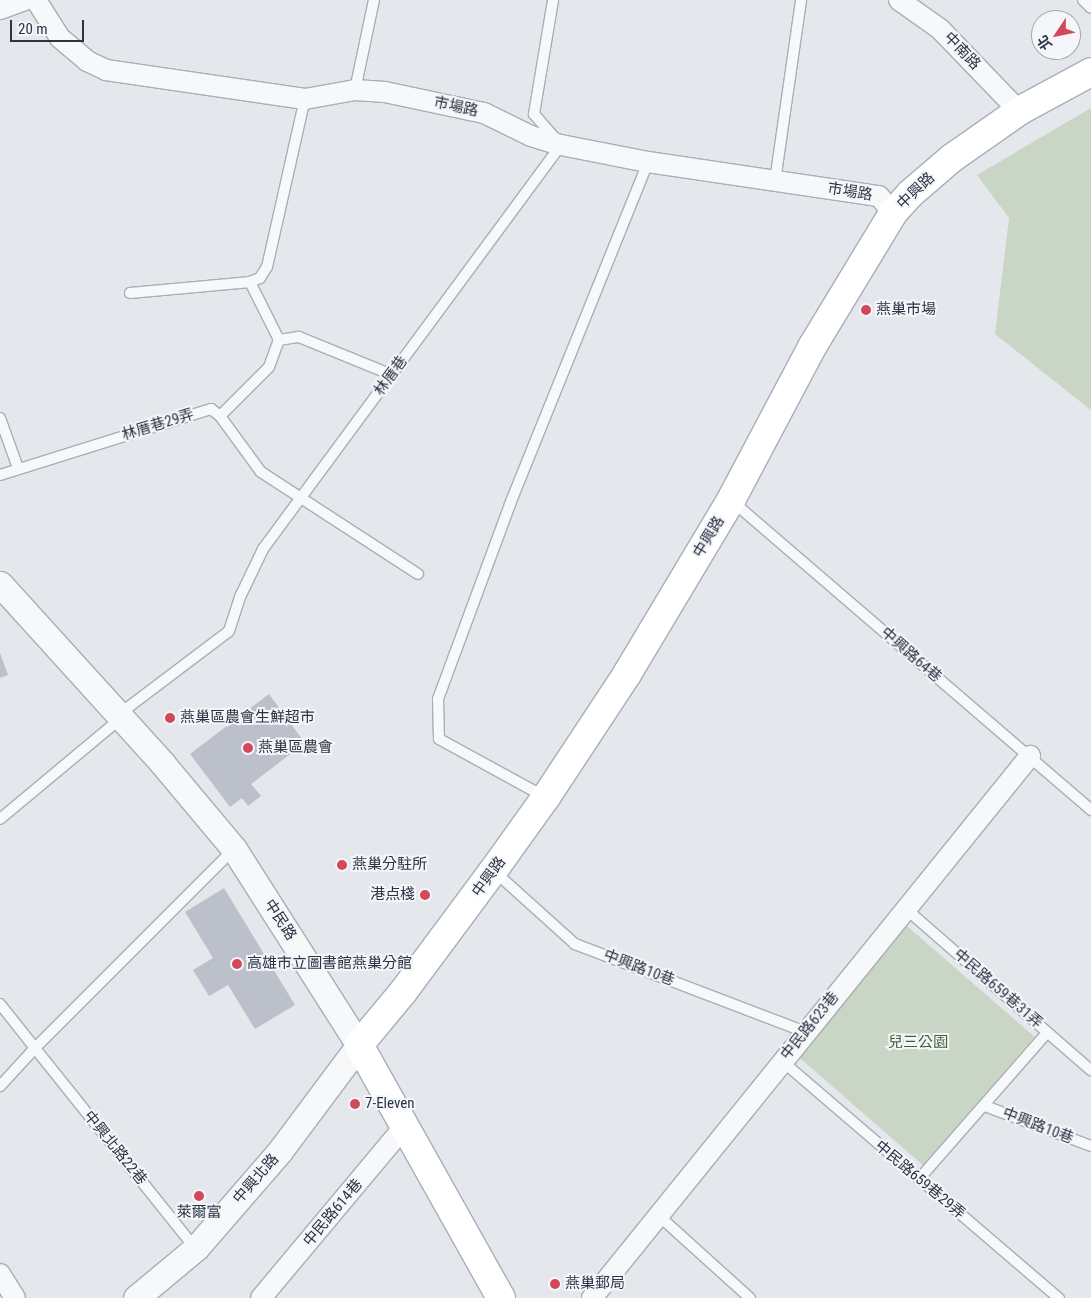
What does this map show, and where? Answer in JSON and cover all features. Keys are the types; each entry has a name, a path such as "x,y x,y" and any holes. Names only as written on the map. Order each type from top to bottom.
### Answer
{"main road":[{"name":"中興路","path":"359,1045 403,992 493,871 546,797 628,674 731,500 812,347 893,213 910,194 952,158 1019,111 1091,72"},
{"name":"中民路","path":"359,1045 501,1298"}],"street":[{"path":"0,9 25,0"},
{"name":"市場路","path":"36,0 60,38 87,62 106,70 305,99 355,90 385,92 484,113 531,136 561,145 648,162 879,196 893,213"},
{"name":"中南路","path":"899,0 940,29 1019,111"},
{"name":"中民路","path":"0,584 163,764 234,849 359,1045"},
{"name":"中民路623巷","path":"592,1298 905,908 1030,756"},
{"name":"中興北路","path":"136,1298 196,1248 280,1151 359,1045"},
{"name":"中民路614巷","path":"261,1298 404,1127"},
{"path":"0,1274 15,1298"}],"lane":[{"path":"355,90 374,0"},
{"path":"553,0 534,114 561,145"},
{"path":"776,181 800,0"},
{"path":"1083,0 1091,8"},
{"path":"130,293 250,282 260,278 267,267 305,99"},
{"name":"林厝巷","path":"0,819 119,717 229,631 241,595 263,549 561,145"},
{"path":"546,797 439,739 438,699 510,504 648,162"},
{"path":"250,282 279,340 270,366 220,416 261,472 418,574"},
{"path":"279,340 299,337 392,375"},
{"name":"林厝巷29弄","path":"0,475 211,409 220,416"},
{"path":"0,418 18,468"},
{"name":"中興路64巷","path":"731,500 1091,810"},
{"path":"0,1086 35,1048 234,849"},
{"name":"中興路10巷","path":"493,871 575,944 805,1032"},
{"name":"中民路659巷31弄","path":"905,908 1091,1070"},
{"name":"中興北路22巷","path":"0,1004 196,1248"},
{"path":"919,1179 985,1106 1047,1032"},
{"name":"中民路659巷29弄","path":"782,1061 1059,1298"},
{"name":"中興路10巷","path":"985,1106 1091,1146"},
{"path":"658,1215 750,1298"}],"green space":[{"path":"1091,108 1091,410 995,334 1009,218 977,175"},
{"name":"兒三公園","path":"907,926 1035,1037 923,1165 795,1054"}],"building":[{"path":"0,653 8,675 0,678"},
{"name":"燕巢區農會","path":"269,694 305,743 251,784 261,796 248,806 242,798 230,807 190,754"},
{"name":"高雄市立圖書館燕巢分館","path":"224,888 295,1005 255,1029 228,985 209,996 193,970 213,958 185,912"}],"place":[{"name":"燕巢市場","path":"866,310"},
{"name":"燕巢區農會生鮮超市","path":"170,718"},
{"name":"燕巢區農會","path":"248,748"},
{"name":"燕巢分駐所","path":"342,865"},
{"name":"港点棧","path":"425,895"},
{"name":"高雄市立圖書館燕巢分館","path":"237,964"},
{"name":"7-Eleven","path":"355,1104"},
{"name":"萊爾富","path":"199,1196"},
{"name":"燕巢郵局","path":"555,1284"}]}
